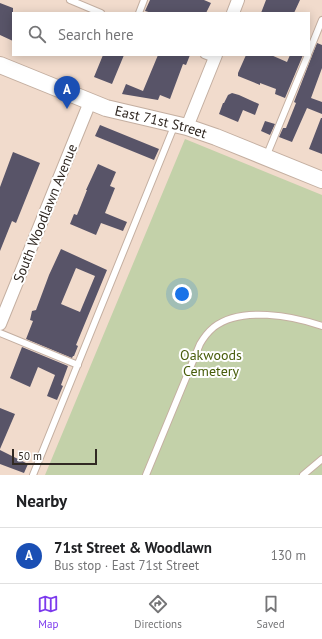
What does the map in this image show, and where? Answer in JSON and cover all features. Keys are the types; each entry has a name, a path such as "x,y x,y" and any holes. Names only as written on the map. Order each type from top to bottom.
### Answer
{"main road":[{"name":"East 71st Street","path":"0,65 90,102 126,114 181,125 322,180"}],"street":[{"path":"233,12 238,0"},
{"path":"181,125 211,56"},
{"name":"South Woodlawn Avenue","path":"0,324 90,102"}],"lane":[{"path":"70,0 100,12"},
{"path":"138,12 144,0"},
{"path":"310,50 322,20"},
{"path":"266,157 308,56"},
{"path":"33,475 78,365 181,125"},
{"path":"146,475 200,344 205,335 214,326 239,317 260,315 283,316 322,326"},
{"path":"0,333 78,365"},
{"path":"303,475 322,459"}],"green space":[{"name":"Oakwoods Cemetery","path":"185,139 322,195 322,475 45,475"}],"building":[{"path":"150,0 204,0 211,3 206,12 145,11"},
{"path":"266,0 300,0 294,12 261,12"},
{"path":"0,3 13,8 12,41 0,35"},
{"path":"317,43 322,45 322,68 311,98 322,102 322,114 307,108 292,142 279,137 283,128 286,128 296,103 294,102"},
{"path":"103,56 124,56 112,84 94,77"},
{"path":"158,56 190,56 186,65 183,64 170,99 160,95 158,100 122,94 126,84 143,91"},
{"path":"246,56 273,56 287,62 290,56 303,56 285,98 275,94 276,89 260,83 260,85 238,76"},
{"path":"232,93 259,104 255,115 243,110 238,122 219,114 223,103 228,95"},
{"path":"322,118 322,154 309,149"},
{"path":"265,121 275,124 270,135 261,131"},
{"path":"100,125 159,149 154,160 95,136"},
{"path":"13,152 40,163 16,223 12,221 0,251 0,187"},
{"path":"98,164 116,172 110,186 115,188 105,213 127,222 123,231 101,223 96,235 70,224 74,214 77,215"},
{"path":"61,249 107,270 72,358 26,339 33,321 30,320 32,311 36,310 49,275","holes":["76,268 95,276 80,312 61,304"]},
{"path":"22,347 68,366 61,385 63,386 57,400 47,396 55,375 38,367 30,387 10,378"},
{"path":"0,408 15,414 0,449"},
{"path":"0,450 28,464 24,473 0,464"}],"place":[{"name":"71st Street & Woodlawn","path":"67,109"}]}
